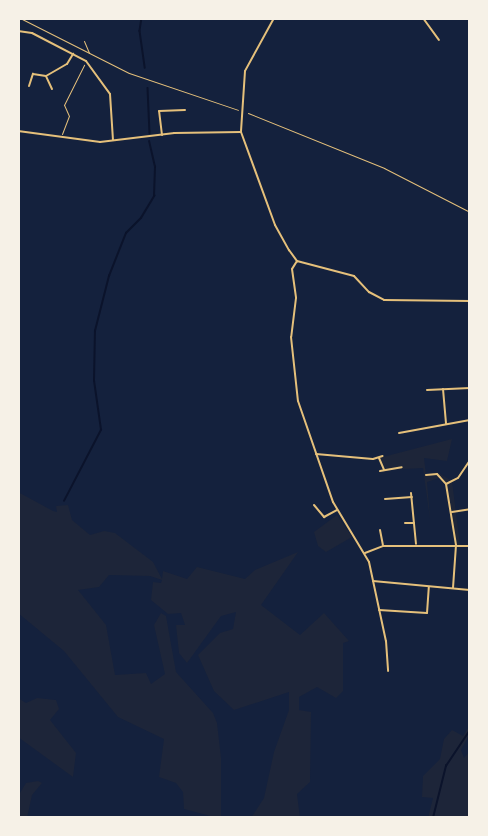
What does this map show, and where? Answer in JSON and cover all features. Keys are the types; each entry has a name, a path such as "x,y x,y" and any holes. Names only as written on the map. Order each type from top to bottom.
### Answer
{"street":[{"path":"274,18 250,57 241,105 241,132 275,225 297,261 354,276 369,292 384,300 470,301"},
{"path":"423,18 439,40"},
{"path":"18,31 32,33 86,61 110,94 113,141"},
{"path":"29,86 33,74 46,76 67,64 73,53"},
{"path":"46,76 52,89"},
{"path":"162,135 159,111 185,110"},
{"path":"18,131 113,141 162,135 241,132"},
{"path":"297,261 292,269 296,298 291,337 298,401 310,442 338,510 364,553 374,581 388,671"},
{"path":"427,390 470,388"},
{"path":"443,389 446,424"},
{"path":"399,433 470,420"},
{"path":"316,454 379,458 383,456"},
{"path":"379,458 382,471 402,468"},
{"path":"446,484 458,478 470,460"},
{"path":"426,475 437,474 446,484 456,545 453,588"},
{"path":"388,493 387,499 412,495 416,545"},
{"path":"314,505 324,517 338,510"},
{"path":"452,512 470,509"},
{"path":"405,523 415,523"},
{"path":"380,530 383,546"},
{"path":"364,553 383,546 470,546"},
{"path":"374,581 470,590"},
{"path":"379,610 427,613 429,587"}],"path":[{"path":"62,137 69,116 64,105 89,52 84,41"}],"shaded area":[{"path":"452,439 447,461 424,458 426,475 437,472 452,481 460,545 456,545 446,484 442,477 427,482 430,519 423,468 384,470 379,458"},
{"path":"18,492 53,511 57,512 56,506 68,505 72,520 90,535 104,531 115,533 153,562 162,579 163,571 187,579 197,567 245,579 255,570 298,552 261,605 300,635 324,613 349,641 343,643 343,691 336,698 317,687 299,697 299,710 311,712 310,782 297,794 300,818 251,818 264,798 274,752 289,710 289,692 234,710 214,691 198,655 220,633 233,629 236,612 221,616 187,663 179,653 176,625 185,625 181,613 168,614 151,600 153,582 161,583 162,580 150,576 109,575 99,587 78,590 106,625 115,675 146,673 151,684 165,674 154,625 161,613 166,616 176,672 213,713 217,723 221,758 221,818 218,818 184,809 183,792 176,783 159,777 164,739 118,717 64,651 18,613"},
{"path":"337,515 352,537 326,552 318,546 314,532"},
{"path":"18,698 26,703 37,698 56,700 59,709 50,720 76,753 73,777 18,737"},
{"path":"470,725 470,734 461,750 464,758 470,751 470,818 428,818 433,798 422,797 423,776 440,759 444,739 452,730 463,736"},
{"path":"38,781 42,783 32,795 27,818 18,818 20,793 26,783"}],"waterway":[{"path":"142,18 140,31 145,68"},
{"path":"148,88 150,133"},
{"path":"64,501 101,430 94,381 95,331 109,276 126,233 141,218 154,196 155,167 149,142"},
{"path":"433,818 446,766 470,730"}]}
